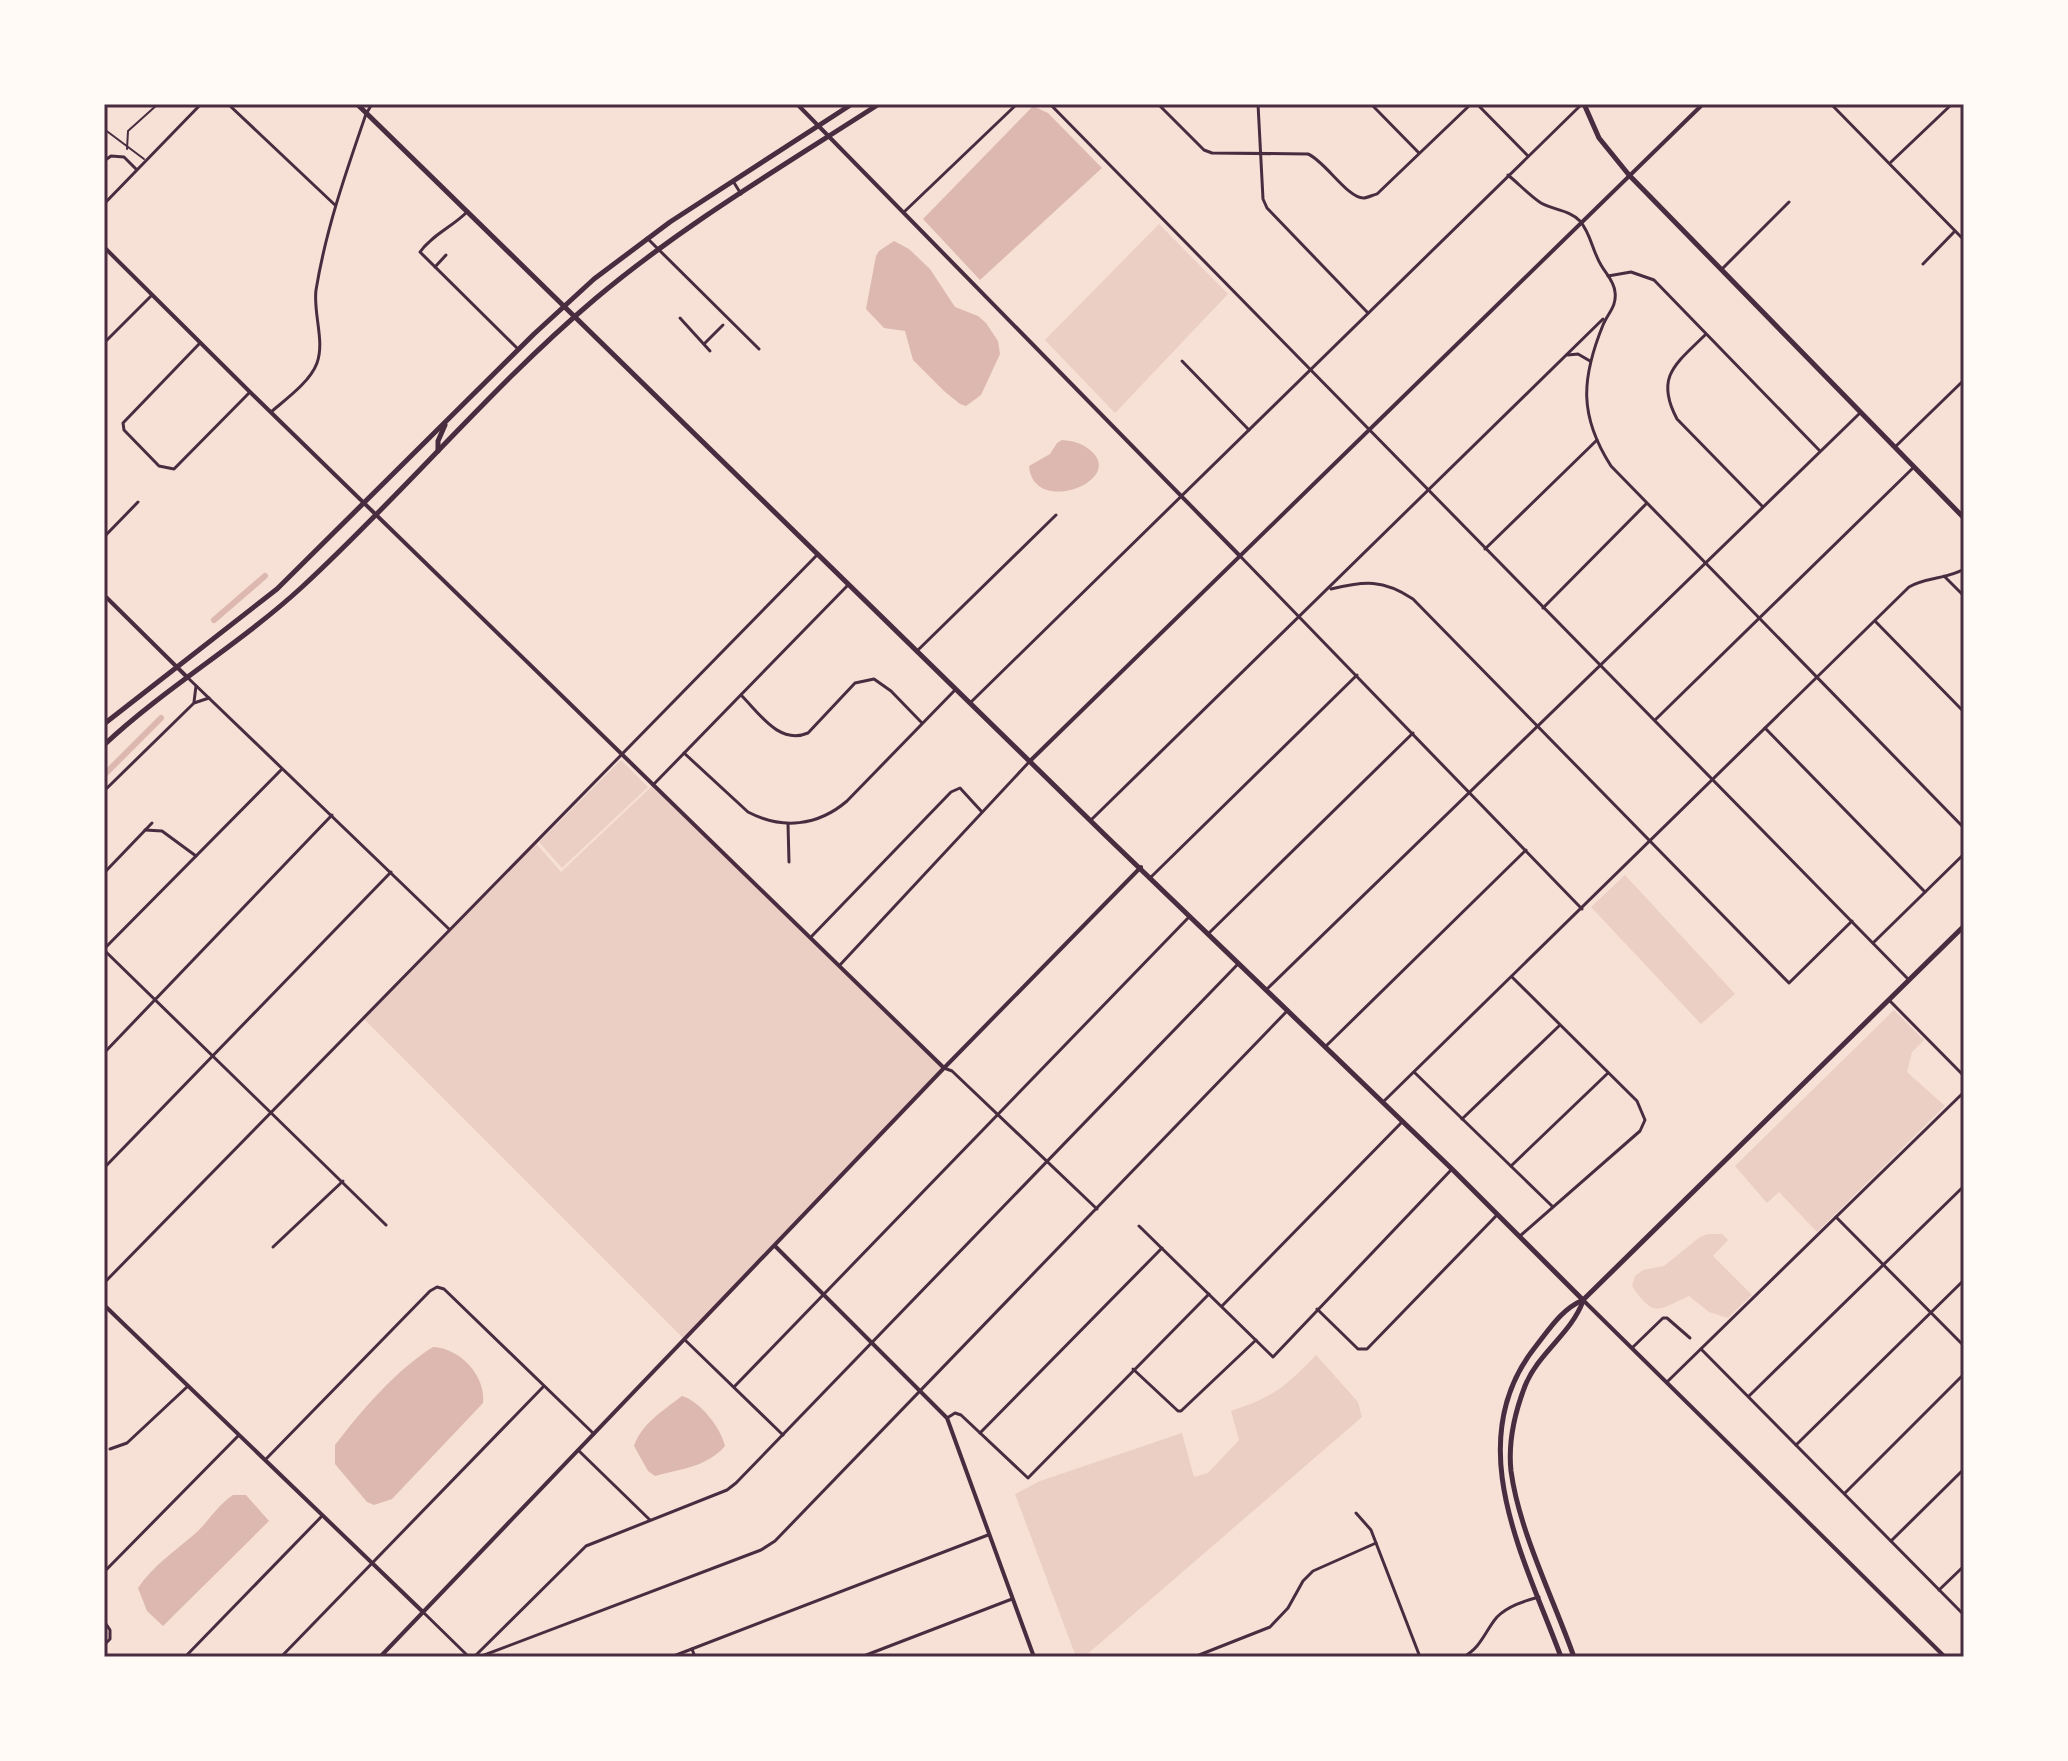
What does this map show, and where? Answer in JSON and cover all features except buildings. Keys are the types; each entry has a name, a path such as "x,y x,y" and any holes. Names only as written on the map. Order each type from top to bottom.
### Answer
{"main road":[{"path":"357,104 1403,1121 1583,1300"},
{"path":"104,724 175,666 267,598 564,306 647,238 852,104"},
{"path":"104,745 281,606 575,317 659,249 879,104"},
{"path":"1583,104 1599,138 1629,175 1964,518"},
{"path":"438,451 438,441 447,421"},
{"path":"1561,1657 1502,1487 1499,1467 1503,1418 1513,1385 1531,1352 1570,1306 1583,1300 1963,927"},
{"path":"1574,1657 1515,1491 1510,1455 1515,1420 1533,1369 1578,1314 1583,1300"},
{"path":"1503,1418 1515,1420"}],"street":[{"path":"104,204 201,104"},
{"path":"228,104 335,205"},
{"path":"271,413 318,363 315,296 324,245 335,205 372,104"},
{"path":"797,104 1582,909"},
{"path":"904,213 1017,104"},
{"path":"1050,104 1909,980"},
{"path":"1158,104 1204,150 1212,153 1308,154 1356,196 1365,198 1377,194 1471,104"},
{"path":"1258,104 1263,199 1272,216 1368,313"},
{"path":"1371,104 1420,154"},
{"path":"1477,104 1528,156"},
{"path":"970,703 1583,104"},
{"path":"838,967 1030,761 1703,104"},
{"path":"1831,104 1964,240"},
{"path":"1891,163 1952,104"},
{"path":"104,153 124,157 136,169"},
{"path":"104,161 111,156"},
{"path":"1091,820 1606,317 1615,303 1615,289 1596,256 1591,237 1571,214 1536,200 1508,175"},
{"path":"733,181 741,194"},
{"path":"1721,270 1789,202"},
{"path":"469,211 420,252 518,349"},
{"path":"1923,264 1955,231"},
{"path":"647,238 759,349"},
{"path":"104,247 838,967 1097,1209"},
{"path":"434,268 446,255"},
{"path":"1608,276 1631,272 1654,280 1819,450"},
{"path":"104,343 152,295"},
{"path":"1606,317 1590,361 1586,396 1590,424 1611,466 1964,828"},
{"path":"680,318 710,351"},
{"path":"704,344 723,325"},
{"path":"1706,334 1672,368 1666,394 1670,407 1677,419 1762,506"},
{"path":"200,343 123,423 124,430 159,466 174,469 250,392"},
{"path":"1568,355 1578,354 1590,361"},
{"path":"1182,361 1249,430"},
{"path":"1895,447 1964,380"},
{"path":"1267,989 1860,413"},
{"path":"1485,549 1597,440"},
{"path":"1655,720 1914,467"},
{"path":"104,537 138,502"},
{"path":"1543,608 1646,504"},
{"path":"917,651 1056,515"},
{"path":"104,1283 818,554"},
{"path":"1383,1102 1909,587 1919,581 1964,569"},
{"path":"1944,576 1964,596"},
{"path":"1328,590 1360,582 1397,588 1413,599 1789,983 1852,921"},
{"path":"652,786 849,584"},
{"path":"104,595 449,929"},
{"path":"1875,621 1964,712"},
{"path":"1151,877 1357,675"},
{"path":"741,695 782,735 799,737 808,733 855,683 874,679 891,691 922,723"},
{"path":"194,703 196,686"},
{"path":"684,753 748,812 788,824 813,820 837,809 956,689"},
{"path":"104,791 194,703 209,698"},
{"path":"1765,728 1925,892"},
{"path":"1209,933 1413,733"},
{"path":"282,769 104,950 386,1225"},
{"path":"810,939 951,792 960,788 982,812"},
{"path":"104,1053 332,815"},
{"path":"104,873 152,823"},
{"path":"788,824 789,862"},
{"path":"145,830 162,831 196,856"},
{"path":"1326,1046 1526,850"},
{"path":"1873,943 1964,854"},
{"path":"380,1657 944,1068 1141,867"},
{"path":"104,1168 391,872"},
{"path":"734,1387 1191,915"},
{"path":"477,1657 586,1546 727,1490 1239,962"},
{"path":"1512,977 1637,1101 1645,1120 1640,1131 1520,1237"},
{"path":"1889,1000 1964,1076"},
{"path":"477,1657 761,1550 775,1541 1288,1010"},
{"path":"1462,1119 1559,1026"},
{"path":"1414,1072 1553,1207"},
{"path":"1511,1166 1608,1073"},
{"path":"1668,1381 1964,1092"},
{"path":"1222,1306 1403,1121"},
{"path":"1139,1226 1273,1357 1452,1169"},
{"path":"273,1247 343,1181"},
{"path":"1748,1397 1964,1186"},
{"path":"1317,1309 1358,1349 1367,1349 1498,1214"},
{"path":"1836,1217 1964,1346"},
{"path":"775,1246 947,1418 1034,1657"},
{"path":"980,1433 1162,1248"},
{"path":"1796,1445 1964,1280"},
{"path":"266,1459 437,1287 444,1289 594,1434"},
{"path":"947,1418 955,1413 961,1415 1028,1478 1209,1294"},
{"path":"1583,1300 1945,1657"},
{"path":"104,1305 469,1657"},
{"path":"1633,1347 1663,1318 1690,1338"},
{"path":"685,1340 783,1435"},
{"path":"1133,1369 1181,1411 1256,1340"},
{"path":"1701,1349 1964,1615"},
{"path":"1844,1493 1964,1374"},
{"path":"110,1449 127,1443 188,1386"},
{"path":"281,1657 544,1386"},
{"path":"104,1572 240,1434"},
{"path":"578,1450 650,1520"},
{"path":"1891,1541 1964,1469"},
{"path":"1356,1513 1371,1530 1420,1657"},
{"path":"185,1657 323,1515"},
{"path":"671,1657 988,1535"},
{"path":"1194,1657 1270,1627 1288,1608 1303,1581 1313,1571 1376,1543"},
{"path":"1939,1590 1964,1566"},
{"path":"1463,1657 1485,1639 1498,1617 1516,1604 1539,1597"},
{"path":"861,1657 1012,1599"},
{"path":"104,1621 110,1630 110,1639 104,1645"},
{"path":"692,1649 695,1657"}],"lane":[{"path":"127,149 128,131 158,104"},
{"path":"104,129 145,160"}],"shaded area":[{"path":"1033,106 1048,113 1102,168 980,280 923,219"},
{"path":"1159,224 1228,294 1115,413 1045,340"},
{"path":"894,241 909,249 930,269 955,307 978,316 998,341 1000,354 981,395 966,406 944,391 913,360 905,331 884,328 866,309 876,256"},
{"path":"1062,440 1084,446 1099,462 1097,473 1088,482 1060,492 1045,489 1034,481 1029,466 1050,454"},
{"path":"621,760 648,787 562,868 539,842"},
{"path":"652,786 944,1068 685,1340 362,1017 535,842 561,872"},
{"path":"1625,875 1735,994 1701,1024 1591,907"},
{"path":"1894,1010 1924,1040 1912,1052 1907,1072 1945,1106 1817,1232 1779,1192 1767,1203 1735,1166"},
{"path":"1708,1234 1722,1234 1728,1240 1713,1256 1752,1295 1728,1318 1709,1312 1689,1296 1664,1308 1652,1308 1646,1304 1632,1286 1635,1276 1643,1270 1664,1266"},
{"path":"433,1347 453,1352 469,1365 480,1383 483,1403 392,1499 374,1505 367,1502 335,1464 335,1445 393,1379"},
{"path":"1316,1355 1358,1402 1362,1417 1084,1657 1076,1657 1015,1494 1040,1481 1182,1433 1194,1477 1208,1473 1239,1440 1231,1411 1278,1390"},
{"path":"682,1396 696,1403 709,1416 725,1446 702,1463 655,1476 648,1471 634,1446 648,1424"},
{"path":"233,1495 246,1495 269,1521 163,1626 147,1611 138,1588 158,1565 198,1531"}],"waterway":[{"path":"214,620 265,576"},
{"path":"104,775 161,718"}]}
